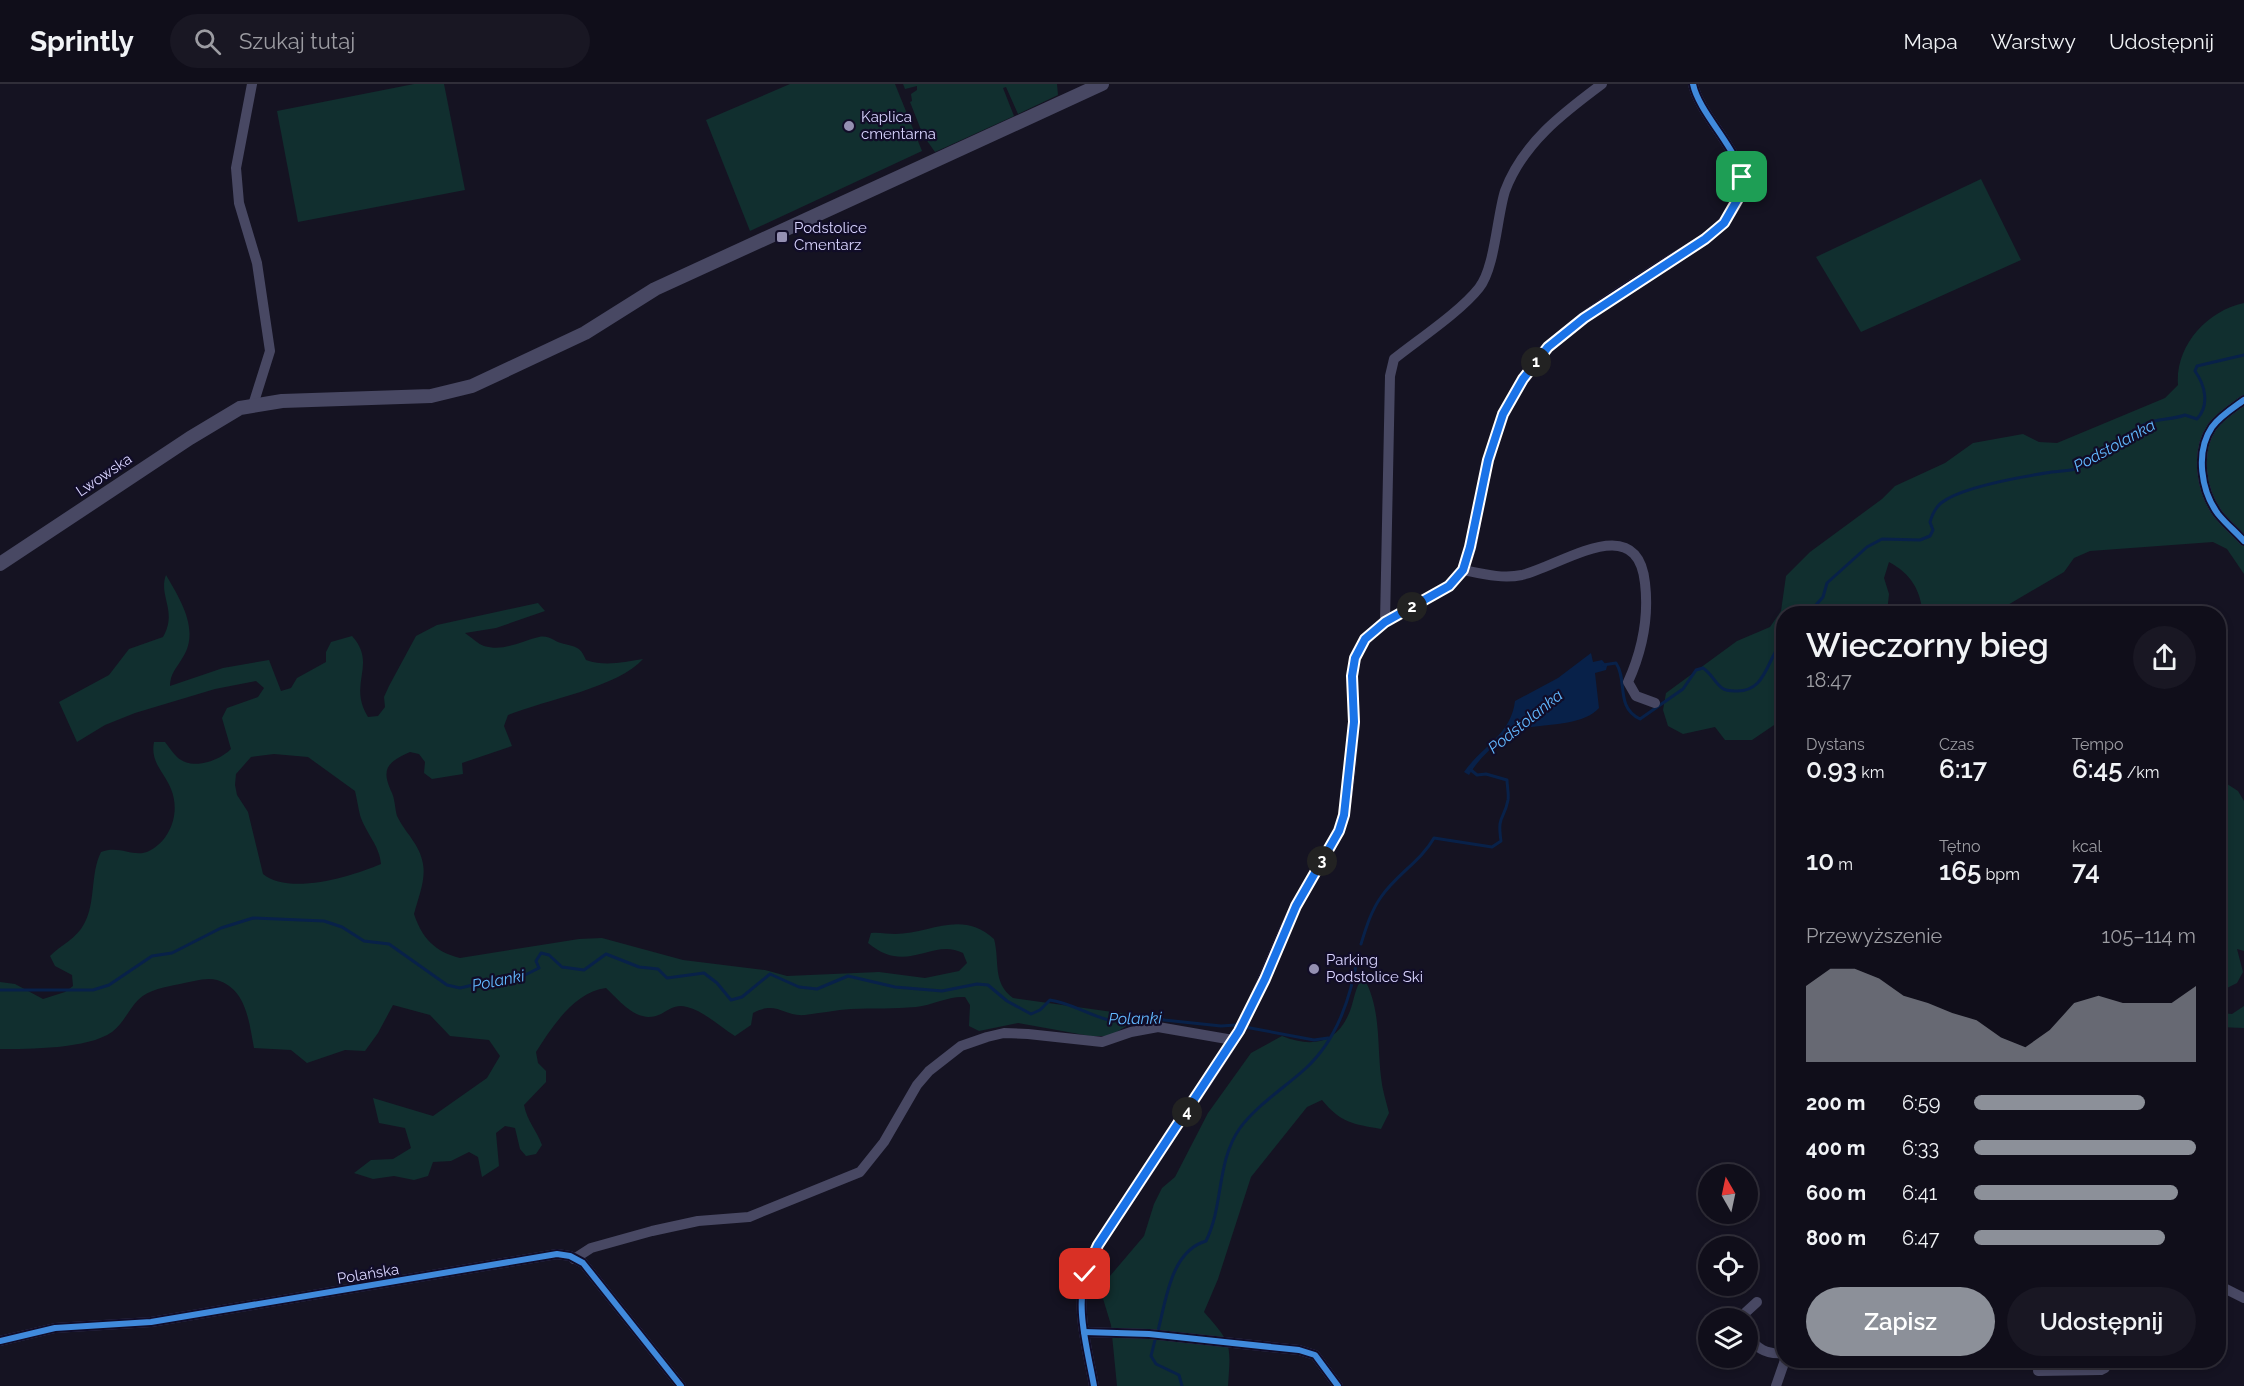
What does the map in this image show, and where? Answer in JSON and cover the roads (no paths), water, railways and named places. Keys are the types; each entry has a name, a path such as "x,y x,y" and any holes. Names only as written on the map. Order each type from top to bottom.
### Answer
{"street":[{"path":"252,84 236,168 239,203 257,263 270,351 253,405"},
{"name":"Lwowska","path":"0,564 227,414 253,405 282,401 431,396 472,386 585,333 655,289 1102,84"},
{"path":"1385,622 1390,375 1394,359 1480,287 1495,241 1505,192 1537,138 1559,116 1602,84"},
{"path":"1094,1386 1081,1307 1090,1261 1233,1040 1265,979 1296,906 1339,831 1344,815 1354,722 1352,676 1355,658 1365,639 1385,622 1449,586 1463,570 1488,460 1503,414 1523,379 1548,347 1584,318 1705,239 1724,223 1739,199 1743,190 1742,177 1736,158 1703,112 1693,84"},
{"path":"2244,400 2213,427 2204,443 2201,463 2211,502 2219,515 2244,541"},
{"path":"1463,570 1493,577 1523,574 1582,551 1620,544 1629,548 1644,569 1647,594 1645,623 1636,663 1628,682 1636,696 1655,703"},
{"path":"574,1259 591,1248 652,1231 698,1221 749,1217 860,1172 884,1142 917,1085 928,1071 962,1046 987,1037 1004,1033 1028,1034 1102,1042 1131,1032 1158,1027 1233,1040"},
{"name":"Polańska","path":"0,1341 55,1328 151,1322 557,1254 574,1259"},
{"path":"574,1259 583,1263 681,1386"},
{"path":"2226,1289 2244,1298"},
{"path":"1750,1308 1757,1302"},
{"path":"1084,1332 1149,1334 1299,1350 1315,1355 1338,1386"},
{"path":"1758,1348 1767,1353 1776,1353"},
{"path":"1776,1386 1782,1368"},
{"path":"2038,1371 2101,1370 2105,1368"}],"water":[{"path":"1591,653 1593,662 1602,660 1607,666 1606,670 1595,673 1599,708 1577,720 1532,727 1513,733 1480,759 1469,775 1464,772 1502,732 1508,723 1515,701 1558,678"}],"waterway":[{"name":"Podstolanka","path":"1815,606 1823,597 1827,583 1867,547 1882,539 1920,540 1930,536 1933,530 1930,522 1934,512 1941,503 1951,497 1995,483 2075,469 2093,460 2136,429 2150,422 2185,415 2197,419 2204,408 2205,401 2201,382 2195,371 2197,366 2244,355"},
{"name":"Podstolanka","path":"1603,665 1616,663 1627,708 1640,719 1683,689 1696,670 1703,668 1724,689 1746,690 1760,680 1776,651"},
{"name":"Podstolanka","path":"1361,944 1381,897 1434,838 1492,847 1501,841 1500,822 1508,798 1507,780 1486,774 1477,775 1471,770"},
{"name":"Polanki","path":"0,990 93,990 109,985 152,956 172,953 221,928 253,918 324,921 342,927 364,941 389,944 447,985 460,988 499,979 515,980 539,968 536,961 541,953 549,955 562,967 584,970 606,954 639,967 658,969 667,978 704,973 717,983 731,1000 742,997 770,974 799,987 817,989 848,976 895,987 942,991 977,984 988,985 1007,1001 1031,1014 1040,1010 1050,1000 1113,1021 1116,1018 1137,1020 1153,1016 1164,1020 1221,1026 1236,1025"},
{"name":"Podstolanka","path":"1158,1331 1167,1292 1178,1266 1194,1246 1206,1241 1212,1227 1223,1169 1232,1141 1254,1112 1305,1069 1326,1044 1347,1001 1358,955"},
{"name":"Polanki","path":"1245,1027 1314,1040 1328,1038"},
{"name":"Podstolanka","path":"1155,1340 1151,1356 1156,1364 1179,1375 1182,1386"}],"place":[{"name":"Kaplica cmentarna","path":"849,126"},
{"name":"Podstolice Cmentarz","path":"782,237"},
{"name":"Parking Podstolice Ski","path":"1314,969"}]}
